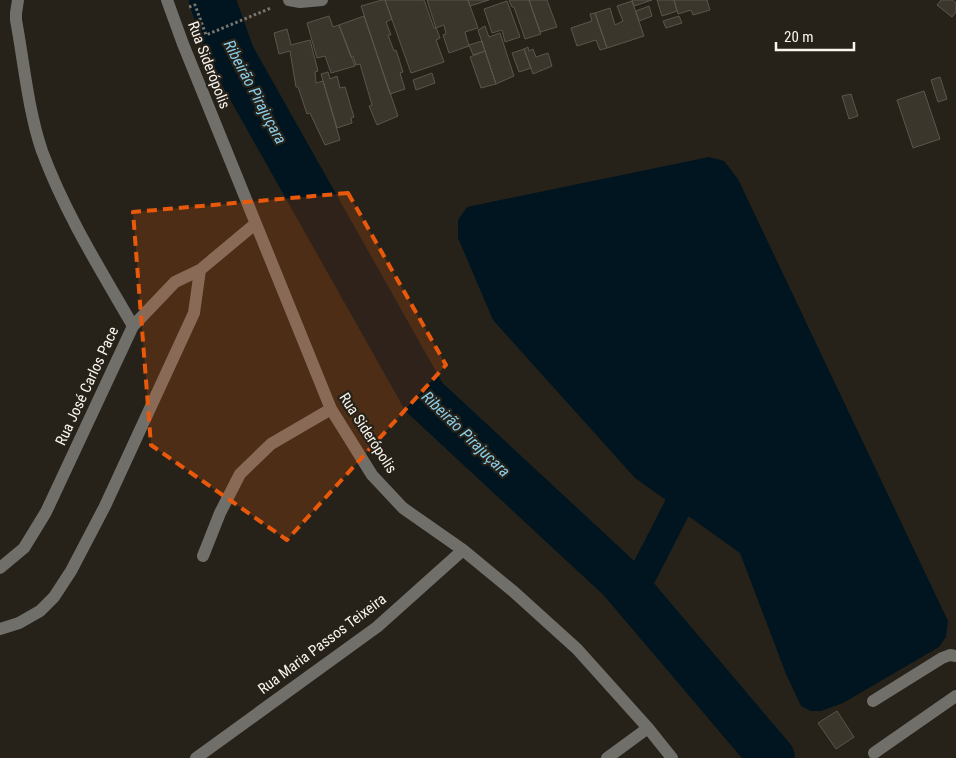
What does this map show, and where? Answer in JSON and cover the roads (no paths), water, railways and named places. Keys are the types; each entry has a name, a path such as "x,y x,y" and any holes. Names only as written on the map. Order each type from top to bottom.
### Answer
{"street":[{"path":"18,0 16,20 34,122 42,150 76,227 132,326"},
{"name":"Rua Siderópolis","path":"167,0 330,409 372,475 403,508 463,550 514,592 577,650 648,728 672,758"},
{"path":"289,0 300,2 322,0"},
{"name":"Rua José Carlos Pace","path":"0,568 24,548 46,512 132,326 175,282 200,270 256,224"},
{"path":"0,629 19,623 40,611 54,597 71,571 105,506 194,313 200,270"},
{"path":"202,556 220,513 240,474 271,444 330,409"},
{"name":"Rua Maria Passos Teixeira","path":"196,758 377,627 463,550"},
{"path":"873,701 942,658 950,655 956,656"},
{"path":"874,753 956,696"},
{"path":"607,758 648,728"}],"water":[{"path":"709,157 724,161 738,179 948,621 946,637 939,647 843,703 821,711 811,711 801,706 786,674 740,553 635,478 493,320 458,238 458,220 467,207"}],"waterway":[{"name":"Ribeirão Pirajuçara","path":"212,0 232,56 424,397 621,580 772,758"},
{"path":"633,594 694,475"}]}
